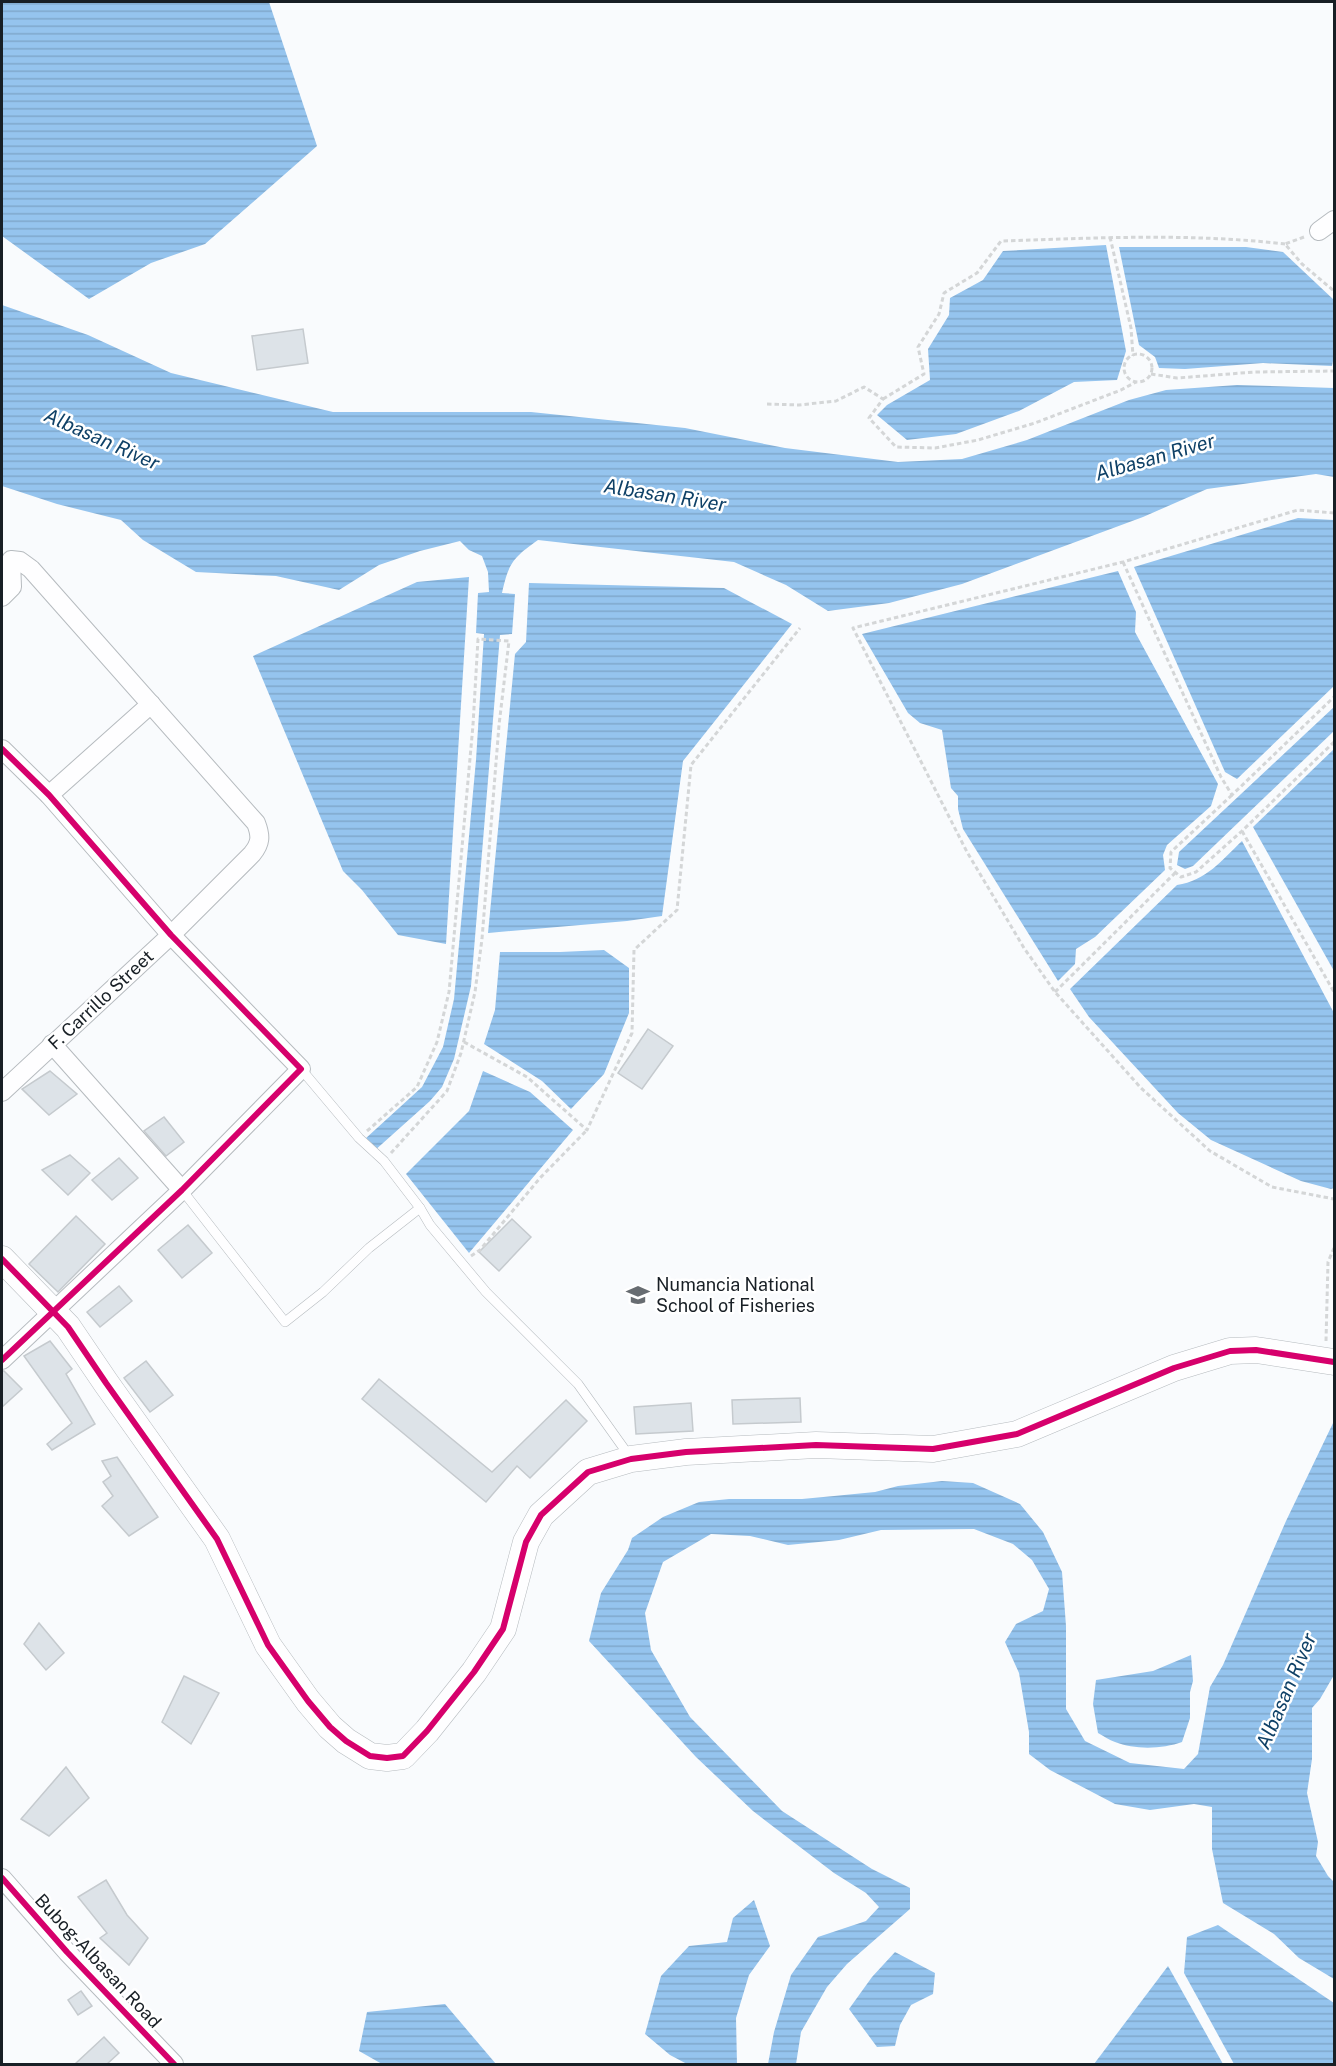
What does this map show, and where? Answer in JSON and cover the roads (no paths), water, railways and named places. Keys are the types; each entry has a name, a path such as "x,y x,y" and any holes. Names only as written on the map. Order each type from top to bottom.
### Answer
{"street":[{"path":"1319,231 1335,220"},
{"path":"2,597 12,587 6,552"},
{"path":"6,552 30,569 151,704 49,795"},
{"name":"F. Carrillo Street","path":"2,1092 171,935 259,846 261,835 256,824 151,704"},
{"path":"2,749 49,795 171,935 301,1069 182,1190 2,1360"},
{"path":"52,1044 182,1190"},
{"path":"2,1259 68,1327 218,1539 268,1645 308,1701 346,1741 370,1756 387,1758 403,1756 427,1731 474,1672 503,1629 526,1542 541,1515 588,1472 631,1459 686,1452 816,1445 933,1449 1017,1434 1174,1368 1230,1351 1256,1350 1330,1361"},
{"name":"Bubog-Albasan Road","path":"2,1878 174,2064"}],"lane":[{"path":"301,1069 359,1138 384,1161 420,1208 430,1225 486,1292 578,1384 631,1459"},
{"path":"182,1190 285,1323 323,1293 369,1248 420,1208"}],"water":[{"path":"2,2 269,2 317,146 205,244 151,263 89,299 2,236"},
{"path":"1106,245 1126,351 1117,380 1074,382 1019,411 956,434 907,440 877,415 887,405 930,380 928,349 949,315 950,298 983,280 1003,251"},
{"path":"1119,247 1246,247 1283,252 1334,300 1332,366 1263,363 1185,369 1159,368 1155,357 1139,345"},
{"name":"Albasan River","path":"2,305 88,335 171,373 333,412 531,412 685,428 785,448 898,462 962,459 1027,440 1129,400 1166,390 1237,385 1334,388 1334,477 1316,474 1207,489 1143,517 962,584 889,603 828,611 786,585 734,562 538,540 513,562 502,593 515,594 512,634 500,635 471,986 454,1059 442,1087 430,1101 373,1152 365,1139 422,1087 443,1047 454,999 476,760 484,634 476,633 478,593 489,592 488,572 482,556 469,550 460,541 379,565 339,590 276,576 196,572 143,540 121,520 57,504 2,486"},
{"path":"1298,518 1334,520 1334,686 1237,779 1225,772 1134,567"},
{"path":"1118,571 1136,612 1135,632 1218,784 1211,806 1167,845 1163,855 1165,870 1095,937 1076,949 1075,964 1058,981 963,829 958,809 958,796 951,788 942,730 920,723 908,713 862,634"},
{"path":"469,577 446,944 398,935 362,890 343,871 253,656 417,582"},
{"path":"529,583 724,588 792,624 683,761 662,916 488,933 515,654 526,642"},
{"path":"1334,707 1334,731 1193,866 1185,869 1177,865 1179,852"},
{"path":"1334,749 1334,971 1253,827"},
{"path":"1242,841 1334,1013 1334,1188 1331,1189 1301,1181 1211,1140 1178,1113 1089,1017 1070,989 1177,885 1205,874"},
{"path":"604,950 629,968 629,1013 604,1074 571,1109 542,1081 484,1044 495,1010 500,952"},
{"path":"483,1071 530,1092 573,1130 469,1253 406,1174 469,1111"},
{"name":"Albasan River","path":"1334,1421 1334,1675 1312,1708 1312,1759 1307,1793 1318,1842 1316,1856 1334,1882 1334,1979 1299,1958 1274,1934 1223,1903 1212,1849 1212,1807 1194,1804 1150,1810 1115,1804 1050,1770 1029,1754 1029,1732 1019,1673 1005,1642 1016,1624 1043,1611 1049,1589 1032,1560 1013,1544 974,1529 881,1530 839,1540 788,1545 750,1536 711,1534 663,1562 645,1613 651,1650 690,1717 782,1811 872,1869 910,1888 910,1909 847,1964 827,1987 801,2032 796,2064 768,2064 774,2032 791,1975 818,1937 866,1921 879,1907 866,1893 834,1873 753,1811 696,1757 589,1641 601,1593 628,1550 632,1538 663,1517 699,1502 729,1499 802,1499 875,1492 898,1486 942,1481 973,1483 1020,1504 1043,1532 1062,1572 1066,1626 1066,1709 1085,1741 1130,1763 1184,1769 1198,1754 1210,1687 1223,1665 1286,1521"},
{"path":"1191,1655 1193,1681 1190,1692 1190,1718 1182,1742 1158,1747 1140,1747 1123,1745 1098,1733 1093,1704 1096,1680 1153,1671"},
{"path":"754,1900 770,1946 749,1975 736,2018 737,2064 687,2064 670,2055 645,2034 661,1976 689,1946 727,1942 733,1918"},
{"path":"1218,1925 1334,2003 1334,2064 1234,2064 1184,1973 1187,1937"},
{"path":"895,1952 935,1973 933,1994 911,2005 900,2025 895,2046 877,2047 849,2009 872,1977"},
{"path":"1168,1966 1223,2064 1094,2064"},
{"path":"445,2004 496,2064 382,2064 359,2051 367,2012"}],"place":[{"name":"Numancia National School of Fisheries","path":"638,1295"}]}
